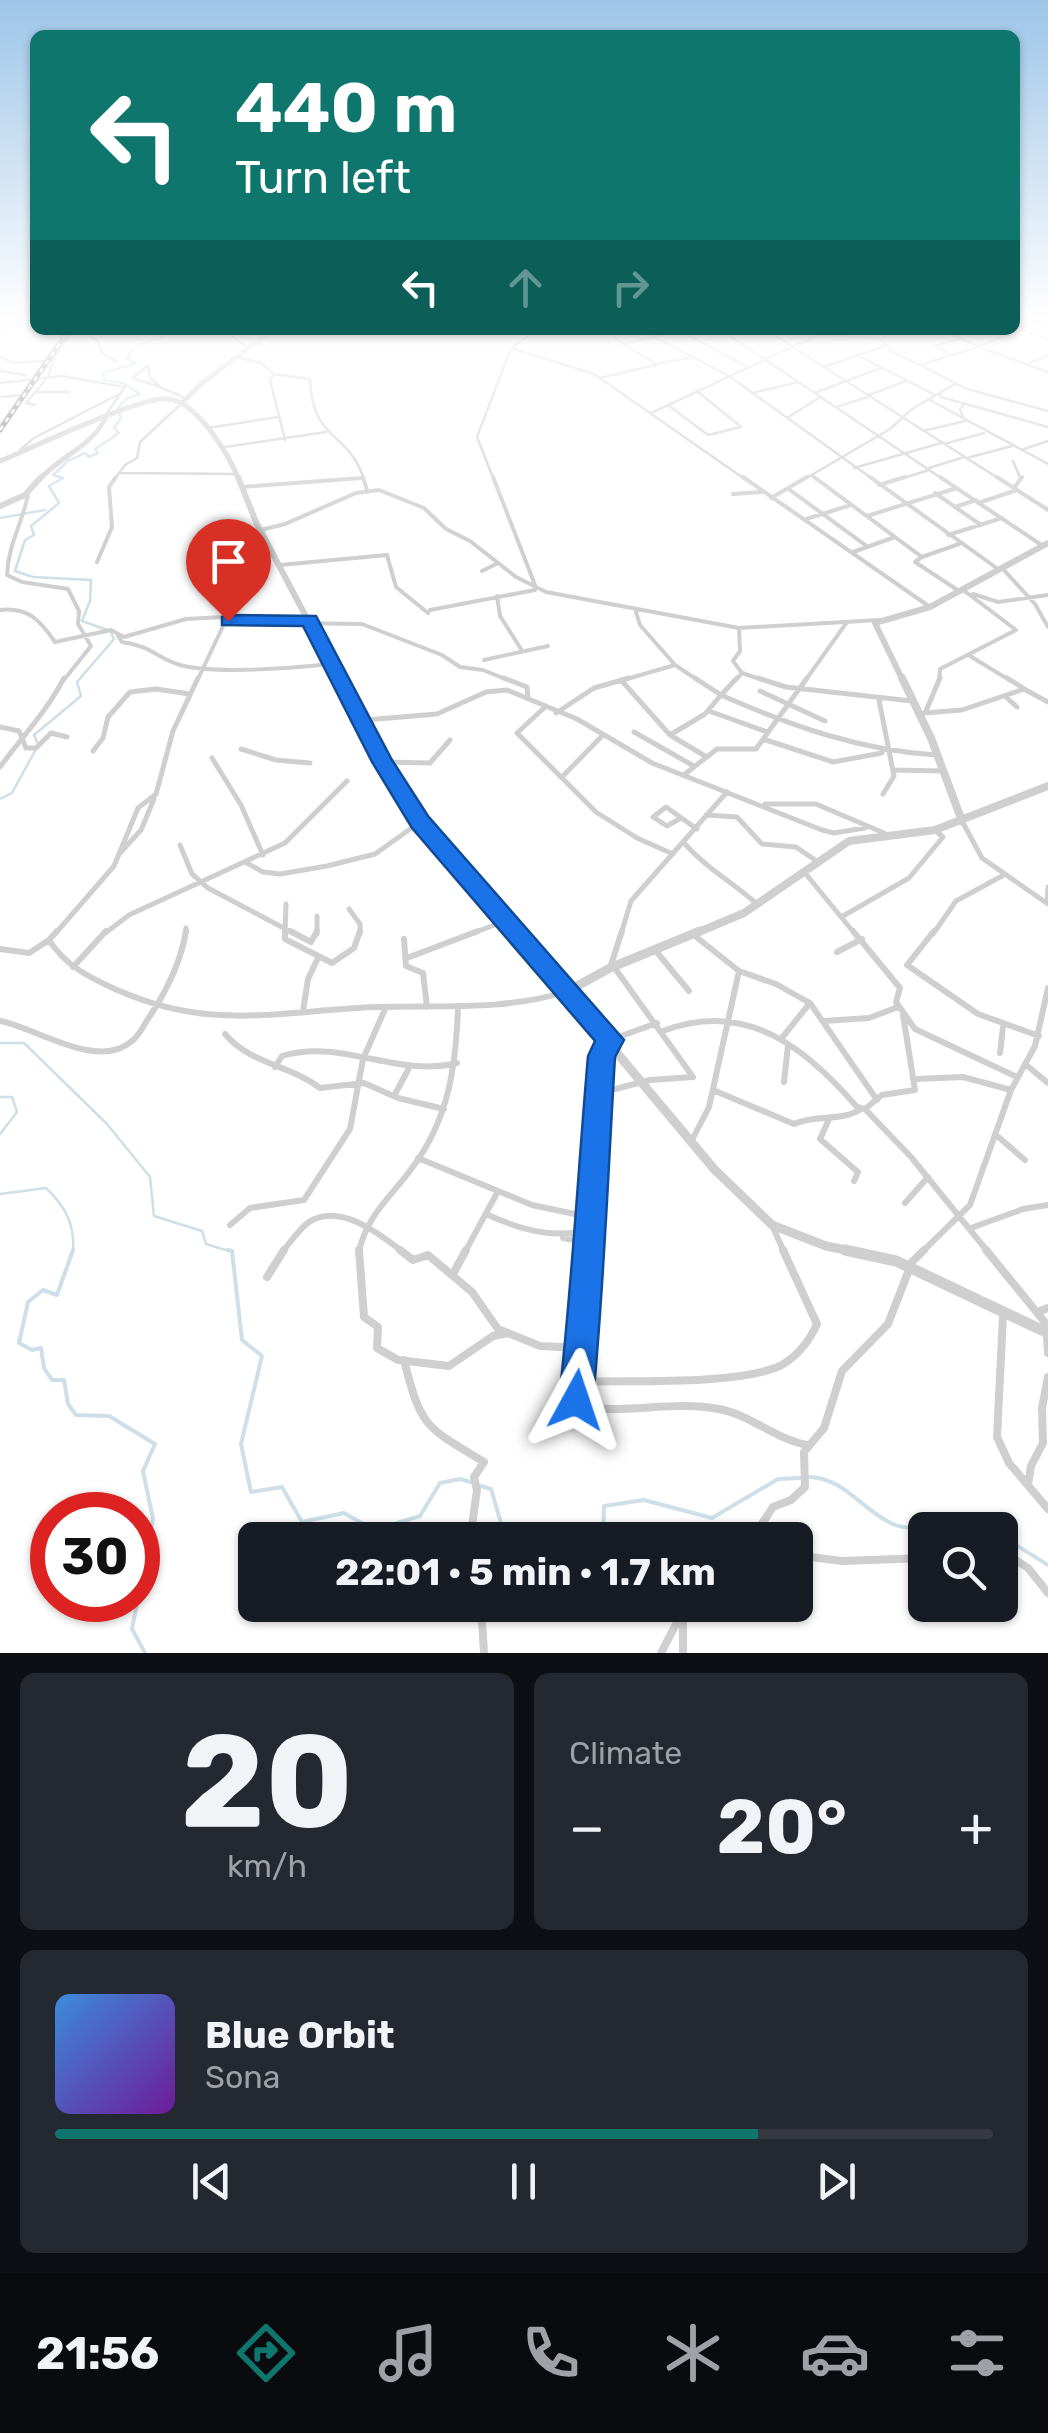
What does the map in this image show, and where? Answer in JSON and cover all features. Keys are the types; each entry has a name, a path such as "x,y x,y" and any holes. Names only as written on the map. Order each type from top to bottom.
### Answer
{"street":[{"path":"0,426 20,396"},
{"path":"31,396 26,404 35,405"},
{"path":"20,450 34,438 116,396"},
{"path":"0,506 29,492 54,464 99,434 109,406 120,396"},
{"path":"177,396 225,448 261,530 383,762 420,822 610,1040 690,1142 772,1225 817,1324 809,1342 787,1362 711,1378 577,1382"},
{"path":"96,562 112,527 108,489 125,465 137,458 140,442 189,396"},
{"path":"275,396 274,409 285,441"},
{"path":"310,396 310,408 327,432 358,459 367,490"},
{"path":"493,396 478,437 538,588"},
{"path":"625,396 930,607"},
{"path":"651,414 686,396"},
{"path":"668,405 708,434 742,427 703,396"},
{"path":"756,396 948,536 999,568 1030,598 1048,626"},
{"path":"836,407 870,396"},
{"path":"870,396 1048,510"},
{"path":"772,498 878,435 933,396"},
{"path":"939,396 1048,427"},
{"path":"997,396 1048,411"},
{"path":"787,418 820,397 1045,547"},
{"path":"928,399 984,433 1048,464"},
{"path":"0,461 142,403 184,400"},
{"path":"964,404 960,410 964,420"},
{"path":"208,428 278,418"},
{"path":"923,431 964,420"},
{"path":"225,448 327,432"},
{"path":"854,468 984,433"},
{"path":"1021,450 1047,442"},
{"path":"878,486 1012,446"},
{"path":"954,507 1016,489 1022,478 1013,461"},
{"path":"122,473 237,474"},
{"path":"812,476 922,557"},
{"path":"242,487 362,478"},
{"path":"867,516 957,488"},
{"path":"789,489 868,547"},
{"path":"261,530 367,490 406,498 538,588 739,628 878,620 930,607 1045,547"},
{"path":"0,767 48,709 65,677 90,647 88,636 78,624 79,611 68,588 22,582 7,575 4,562 8,544 24,514 29,492"},
{"path":"732,494 761,492"},
{"path":"934,494 981,525"},
{"path":"804,519 851,504"},
{"path":"948,536 1002,518"},
{"path":"852,552 896,537"},
{"path":"922,713 940,669 1017,629 916,562 960,544"},
{"path":"0,949 29,954 50,940 94,892 141,830 168,761 173,730 234,602 240,560 273,552"},
{"path":"280,565 388,555 396,587 429,611 538,588"},
{"path":"482,572 498,563"},
{"path":"962,591 993,602 1048,594"},
{"path":"497,596 500,616 521,649"},
{"path":"0,610 28,609 55,642 112,630 122,642 145,645 176,660 178,665 279,670 331,664"},
{"path":"635,609 640,625 675,665 721,695 778,720 888,753"},
{"path":"118,636 190,618 310,620 369,626 403,643 442,654 460,667 483,670 525,686 528,699"},
{"path":"684,775 692,765 722,747 753,751 849,620"},
{"path":"878,620 876,626 922,713 976,853 1002,876 1047,904 1048,887"},
{"path":"739,628 740,652 733,661 742,673 776,685 879,700 915,700"},
{"path":"484,660 548,646"},
{"path":"970,656 1048,702"},
{"path":"556,713 594,688 675,665"},
{"path":"670,735 708,710 742,673"},
{"path":"620,680 670,735 705,756"},
{"path":"922,713 956,712 1024,689"},
{"path":"361,720 438,714 494,690 507,690 684,775 829,832 865,828"},
{"path":"760,690 825,721"},
{"path":"94,751 104,738 108,717 130,692 190,694"},
{"path":"1005,696 1017,707"},
{"path":"879,700 894,781 883,794"},
{"path":"546,707 517,732 542,752 561,778 610,825 632,839 672,854"},
{"path":"708,710 767,732"},
{"path":"0,727 16,729 23,746 30,748 36,748 48,734 67,737"},
{"path":"634,732 692,765"},
{"path":"561,778 602,736"},
{"path":"383,762 430,762 450,740"},
{"path":"763,740 833,762 888,753 938,755"},
{"path":"241,749 260,757 310,763"},
{"path":"212,758 241,805 263,855"},
{"path":"893,770 944,771"},
{"path":"73,967 105,932 129,914 263,855 299,832 347,781"},
{"path":"50,940 59,956 73,967 157,1005 218,1018 386,1007 523,1004 568,991 612,967 696,936 757,904 849,841 935,830 1048,786"},
{"path":"612,967 630,901 727,792"},
{"path":"121,852 140,806 155,796"},
{"path":"762,804 816,804 884,834"},
{"path":"681,818 667,826 653,817 664,806 697,829"},
{"path":"706,816 737,817 762,844 796,848 818,862"},
{"path":"245,862 272,874 327,866 375,854 420,822"},
{"path":"841,916 916,872 944,837 935,830"},
{"path":"684,843 706,868 725,876 757,904"},
{"path":"180,845 192,874 201,883 244,908 260,912 265,921 313,941 317,916"},
{"path":"804,873 900,988 898,1008 915,1029 1018,1077"},
{"path":"1002,876 956,902 942,916 932,938 907,965 978,1014 1039,1036"},
{"path":"286,904 285,939 334,962 355,949 361,931 356,914 349,910"},
{"path":"407,958 507,920"},
{"path":"0,1021 85,1050 112,1050 134,1040 182,956 186,928"},
{"path":"696,936 739,971 776,984 809,1002 878,1100"},
{"path":"404,939 407,968 423,973 427,1007"},
{"path":"838,952 862,939"},
{"path":"654,950 689,990"},
{"path":"302,1011 308,979 319,957"},
{"path":"599,1093 650,1080 693,1077 657,1023 612,967"},
{"path":"690,1142 704,1120 713,1090 739,971"},
{"path":"763,1522 773,1508 801,1493 806,1477 803,1455 824,1428 842,1371 888,1324 910,1266 925,1246 960,1216 975,1194 1011,1090 1039,1036 1048,988"},
{"path":"784,1082 784,1041 809,1002"},
{"path":"458,1006 457,1064 444,1109 430,1140 364,1223 358,1264 364,1316 378,1326 378,1349 404,1360 449,1366 493,1336 508,1333"},
{"path":"230,1225 250,1208 304,1200 350,1130 364,1059 386,1007"},
{"path":"824,1021 869,1018 898,1008"},
{"path":"713,1090 794,1124 810,1117 849,1117 888,1094 912,1092 916,1079 903,1015"},
{"path":"662,1031 676,1026 728,1022 759,1028 820,1064 971,1228 1037,1312 1048,1331 1048,1353"},
{"path":"657,1023 610,1040 603,1049 578,1408 643,1413 714,1408 747,1419 787,1441 807,1445"},
{"path":"1000,1054 1003,1025"},
{"path":"224,1034 240,1052 303,1075 320,1088 372,1085 394,1096 444,1109"},
{"path":"276,1068 282,1056 314,1046 408,1070 439,1070 457,1064"},
{"path":"1025,1064 1046,1080"},
{"path":"394,1096 408,1070"},
{"path":"916,1079 963,1077 1011,1090"},
{"path":"830,1118 820,1138 858,1172 854,1182"},
{"path":"995,1134 1024,1160"},
{"path":"417,1157 532,1205 589,1216"},
{"path":"905,1203 928,1177"},
{"path":"454,1274 497,1192"},
{"path":"971,1228 1023,1209 1048,1205"},
{"path":"486,1214 520,1228 590,1243"},
{"path":"268,1278 276,1258 310,1221 339,1216 364,1223 411,1260 428,1255 478,1299 494,1327 540,1346 581,1348"},
{"path":"772,1225 826,1246 910,1266 1048,1331"},
{"path":"560,1238 590,1230"},
{"path":"1037,1312 1048,1308"},
{"path":"1003,1312 996,1436 1004,1456 1048,1509"},
{"path":"404,1360 416,1407 432,1430 484,1462 474,1477 477,1490 473,1522"},
{"path":"1028,1487 1031,1466 1042,1443 1042,1408 1048,1377"},
{"path":"813,1557 842,1561 908,1559"},
{"path":"1018,1562 1048,1592"},
{"path":"482,1622 484,1653"},
{"path":"661,1653 678,1622"},
{"path":"684,1653 685,1622"}],"waterway":[{"path":"37,742 34,735 81,696 77,682 114,639 110,631 82,621 90,601 91,580 33,577 15,571 25,540 34,535 31,526 59,503 49,486 63,478 53,475 68,461 85,453 89,457 98,453 95,449 119,433 114,428 121,418 118,408 134,396"},
{"path":"0,518 45,510"},
{"path":"0,799 12,793 36,749"},
{"path":"0,1043 24,1043 107,1124 150,1177 154,1216 202,1231 206,1244 232,1252"},
{"path":"0,1097 12,1097 17,1112 0,1134"},
{"path":"0,1194 46,1188 68,1217 73,1250"},
{"path":"73,1250 57,1295 43,1290 28,1302 19,1343 32,1350 41,1348 44,1368 52,1380 64,1380 68,1404 76,1415 109,1416 155,1444 143,1471 153,1519 132,1629 145,1653"},
{"path":"228,1250 232,1251 242,1340 262,1356 241,1444 251,1492 282,1487 302,1522 344,1513 374,1530 420,1516 440,1483 460,1479 474,1483"},
{"path":"808,1477 833,1483 884,1519 908,1527"},
{"path":"604,1522 604,1506 644,1500 712,1518 778,1479 800,1478"},
{"path":"481,1486 491,1489 501,1522"},
{"path":"1018,1546 1048,1565"}],"railway":[{"path":"0,430 23,396"}],"route":[{"path":"228,621 310,620 383,762 420,822 610,1040 602,1056 589,1216 590,1262 576,1400"}]}
